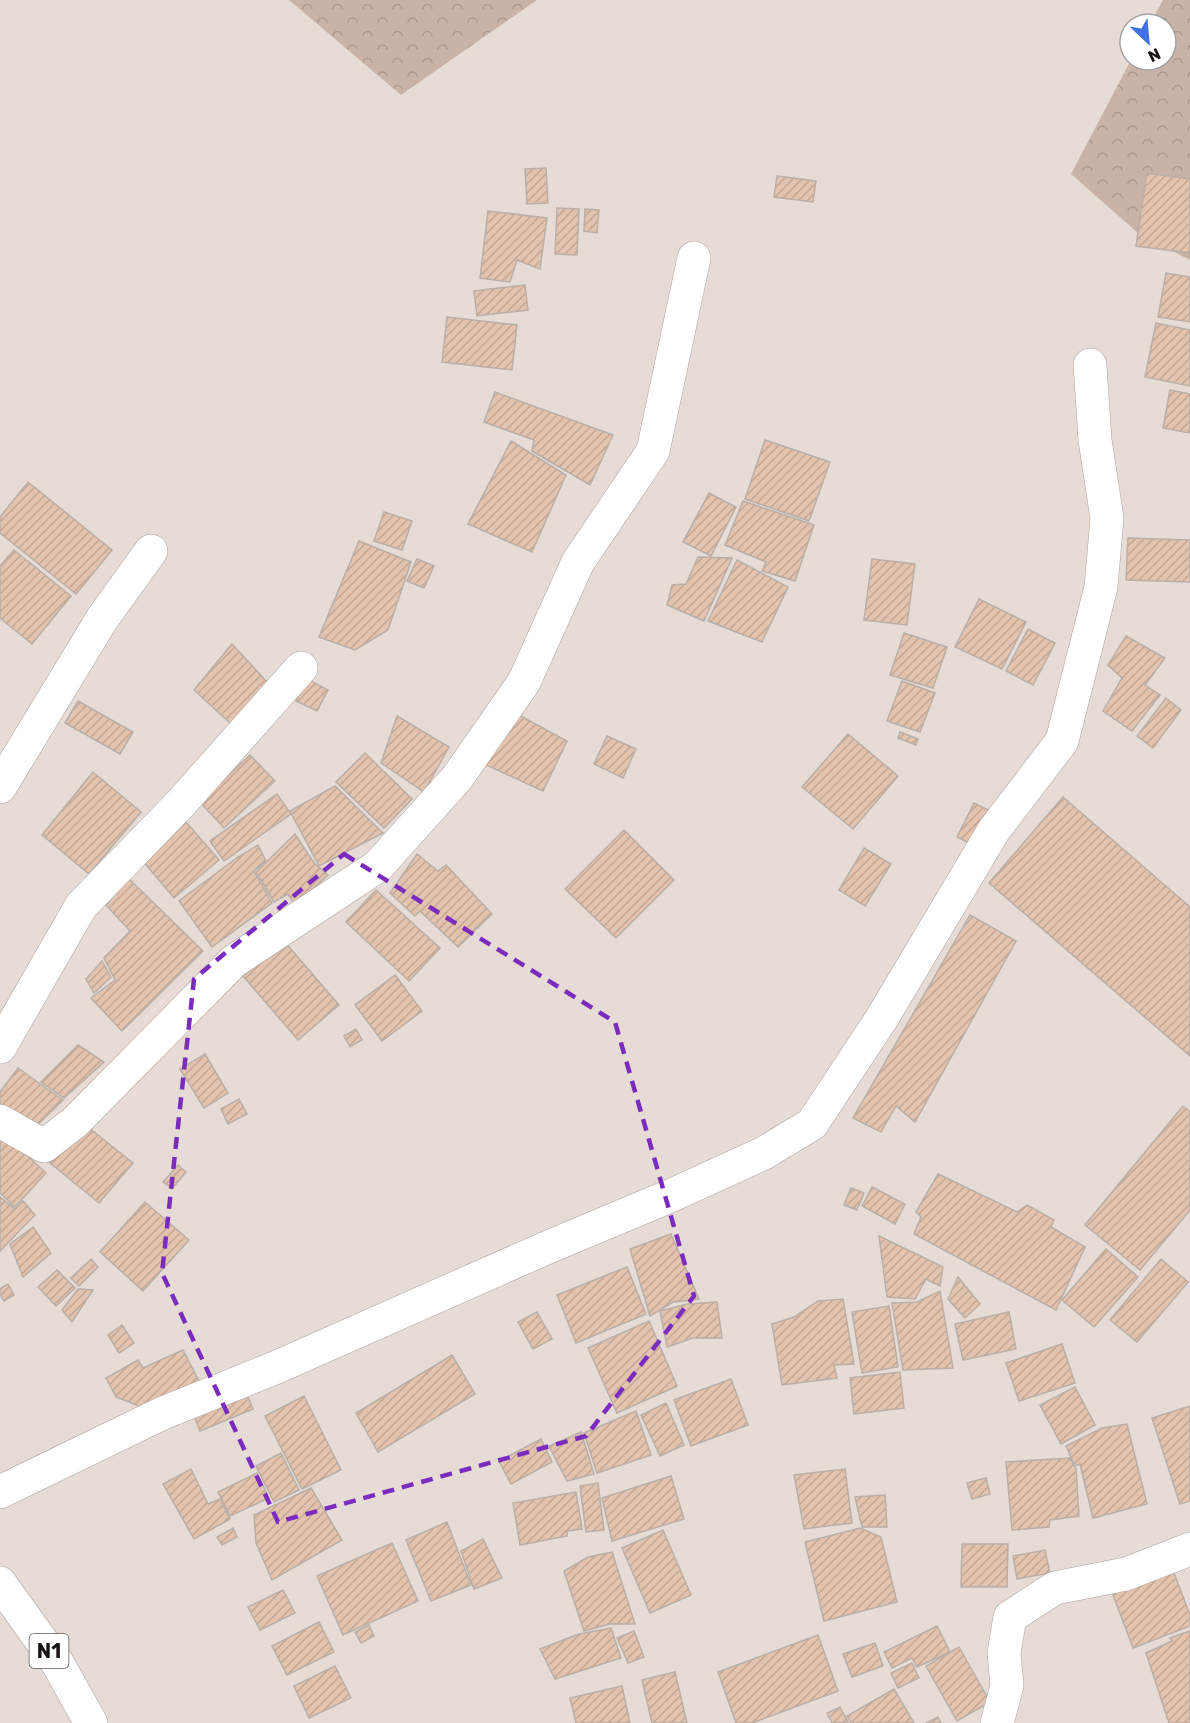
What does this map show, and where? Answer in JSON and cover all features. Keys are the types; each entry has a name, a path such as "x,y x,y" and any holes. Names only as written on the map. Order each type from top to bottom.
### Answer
{"main road":[{"path":"0,1121 44,1146 75,1122 234,961 378,867 458,778 524,682 578,562 653,452 694,258"},
{"path":"0,1492 163,1413 277,1367 670,1196 764,1153 812,1124 882,1018 994,830 1062,741 1101,587 1107,518 1095,440 1090,364"},
{"path":"0,787 102,619 151,551"},
{"path":"0,1047 81,906 181,803 301,668"},
{"path":"997,1723 1007,1686 1004,1653 1010,1617 1056,1588 1126,1574 1190,1549"},
{"name":"N1","path":"0,1582 58,1664 91,1723"}],"highlighted area":[{"path":"344,854 615,1022 694,1296 586,1436 278,1522 162,1273 194,979"}],"green space":[{"path":"289,0 537,0 401,95"},
{"path":"1163,0 1190,0 1190,260 1139,234 1071,174 1125,72 1178,72 1178,12 1156,12"}],"building":[{"path":"546,168 548,203 527,204 525,169"},
{"path":"1147,173 1190,179 1190,253 1136,246"},
{"path":"777,176 816,181 813,202 774,197"},
{"path":"557,208 579,209 577,255 555,254"},
{"path":"585,209 599,210 597,233 584,231"},
{"path":"488,211 547,218 540,269 517,260 510,282 480,278"},
{"path":"1166,273 1190,277 1190,322 1158,317"},
{"path":"525,285 528,310 477,316 474,291"},
{"path":"447,317 517,325 512,370 442,362"},
{"path":"1156,323 1190,330 1190,386 1145,377"},
{"path":"1170,390 1190,394 1190,433 1163,428"},
{"path":"495,392 613,435 590,485 532,451 534,440 484,422"},
{"path":"765,440 830,462 809,521 745,499"},
{"path":"511,441 566,475 532,552 468,524"},
{"path":"28,482 112,550 76,594 0,533 0,517"},
{"path":"709,493 736,507 711,556 683,542"},
{"path":"743,501 814,525 795,581 762,571 766,562 725,545"},
{"path":"384,512 412,521 402,550 374,541"},
{"path":"1128,538 1190,540 1190,582 1126,580"},
{"path":"359,541 411,562 388,630 355,650 319,637"},
{"path":"14,550 71,596 32,644 0,618 0,566"},
{"path":"698,557 732,558 704,621 667,605 672,585 686,584"},
{"path":"417,559 434,566 424,588 407,581"},
{"path":"872,559 915,564 907,625 864,620"},
{"path":"737,560 788,587 762,642 708,621"},
{"path":"979,599 1026,622 1002,669 955,647"},
{"path":"1028,629 1055,643 1033,685 1006,671"},
{"path":"904,633 947,647 933,688 890,675"},
{"path":"1126,636 1165,658 1145,685 1160,695 1132,731 1103,711 1122,678 1108,665"},
{"path":"232,644 269,684 231,724 194,690"},
{"path":"307,679 328,690 317,711 296,701"},
{"path":"902,681 935,693 920,732 887,721"},
{"path":"1166,698 1181,710 1153,748 1137,736"},
{"path":"78,701 133,732 120,754 65,723"},
{"path":"513,712 567,741 543,791 486,765"},
{"path":"397,716 449,747 424,792 381,763"},
{"path":"900,732 918,739 916,745 898,738"},
{"path":"848,734 898,776 853,829 802,787"},
{"path":"607,736 636,749 623,778 594,764"},
{"path":"365,753 412,799 384,828 336,782"},
{"path":"250,755 275,781 224,828 200,802"},
{"path":"93,772 141,812 89,874 42,835"},
{"path":"335,786 383,833 319,866 290,811"},
{"path":"277,794 291,814 224,861 210,841"},
{"path":"1063,797 1190,907 1190,1056 989,883"},
{"path":"974,803 994,813 977,847 957,837"},
{"path":"186,822 219,860 174,898 142,860"},
{"path":"624,830 674,880 616,938 565,889"},
{"path":"295,834 314,863 328,875 295,905 288,894 274,902 256,872"},
{"path":"258,845 266,861 254,871 272,903 212,947 179,901"},
{"path":"864,848 891,864 865,906 839,890"},
{"path":"417,854 438,871 446,865 492,914 458,947 420,911 415,916 390,893"},
{"path":"128,878 203,951 122,1031 91,998 115,980 104,958 130,931 106,905"},
{"path":"376,890 440,948 409,981 346,922"},
{"path":"970,915 1016,941 915,1122 896,1106 881,1132 853,1118"},
{"path":"284,941 339,1005 298,1040 243,976"},
{"path":"102,961 111,977 94,993 86,979"},
{"path":"395,975 422,1011 382,1041 355,1005"},
{"path":"356,1029 362,1040 350,1047 344,1036"},
{"path":"78,1045 104,1062 64,1098 41,1082"},
{"path":"205,1054 228,1093 204,1108 180,1069"},
{"path":"18,1068 63,1100 30,1132 0,1114 0,1092"},
{"path":"239,1099 247,1114 228,1124 221,1109"},
{"path":"1183,1106 1190,1112 1190,1210 1140,1270 1085,1225"},
{"path":"83,1123 133,1163 99,1203 50,1163"},
{"path":"4,1134 46,1173 15,1207 0,1193 0,1139"},
{"path":"178,1165 186,1172 172,1189 163,1182"},
{"path":"938,1174 1017,1212 1027,1205 1054,1220 1051,1227 1085,1247 1056,1310 914,1234 921,1217 916,1212"},
{"path":"872,1187 905,1204 895,1224 862,1206"},
{"path":"851,1188 864,1193 857,1210 844,1205"},
{"path":"0,1197 15,1209 23,1201 35,1215 0,1251"},
{"path":"145,1202 189,1240 143,1291 100,1252"},
{"path":"33,1227 51,1253 23,1277 10,1244"},
{"path":"671,1234 699,1299 673,1302 650,1316 630,1249"},
{"path":"879,1236 943,1267 940,1286 926,1279 915,1299 887,1297"},
{"path":"1106,1249 1138,1277 1094,1327 1062,1300"},
{"path":"91,1259 98,1267 79,1286 71,1278"},
{"path":"1161,1259 1188,1282 1137,1342 1110,1320"},
{"path":"627,1267 646,1314 576,1343 557,1295"},
{"path":"57,1270 75,1288 56,1306 38,1287"},
{"path":"958,1277 980,1304 965,1318 948,1299"},
{"path":"8,1284 14,1295 4,1301 0,1289"},
{"path":"78,1289 93,1290 72,1322 62,1310"},
{"path":"940,1291 953,1368 903,1370 892,1303 917,1302"},
{"path":"843,1299 854,1364 834,1365 837,1378 782,1385 772,1324 794,1317 818,1301"},
{"path":"717,1302 722,1338 693,1338 667,1347 660,1311 687,1304"},
{"path":"889,1306 898,1367 862,1373 852,1312"},
{"path":"537,1312 552,1339 533,1349 518,1322"},
{"path":"1009,1312 1016,1349 963,1360 955,1324"},
{"path":"649,1321 677,1386 617,1413 588,1348"},
{"path":"122,1325 134,1343 119,1353 108,1335"},
{"path":"1062,1344 1075,1383 1019,1401 1006,1363"},
{"path":"183,1350 203,1389 154,1412 116,1397 106,1378 138,1360 143,1368"},
{"path":"452,1355 475,1394 378,1452 356,1413"},
{"path":"900,1372 904,1408 854,1414 850,1378"},
{"path":"731,1379 748,1425 691,1446 674,1400"},
{"path":"243,1385 253,1409 200,1431 190,1406"},
{"path":"1075,1387 1095,1425 1061,1444 1040,1405"},
{"path":"304,1396 341,1470 302,1489 265,1416"},
{"path":"666,1403 684,1445 660,1456 641,1415"},
{"path":"1190,1406 1190,1501 1180,1504 1152,1418"},
{"path":"636,1411 651,1455 597,1473 584,1433"},
{"path":"1127,1424 1147,1504 1093,1518 1080,1464 1075,1466 1066,1446 1102,1428"},
{"path":"581,1432 594,1474 567,1481 549,1446"},
{"path":"541,1439 552,1462 511,1484 499,1461"},
{"path":"281,1453 299,1490 274,1502 256,1466"},
{"path":"1070,1458 1076,1469 1079,1516 1050,1520 1049,1527 1012,1530 1006,1462"},
{"path":"191,1469 208,1504 220,1499 230,1519 194,1539 163,1484"},
{"path":"845,1469 852,1523 804,1529 794,1475"},
{"path":"257,1473 269,1498 230,1516 218,1492"},
{"path":"671,1476 684,1519 612,1541 602,1498"},
{"path":"986,1478 990,1494 972,1499 967,1483"},
{"path":"598,1483 604,1530 586,1532 580,1486"},
{"path":"311,1488 342,1540 272,1580 256,1543 254,1515"},
{"path":"576,1492 582,1529 567,1531 567,1536 520,1545 513,1503"},
{"path":"885,1495 887,1527 862,1527 855,1497"},
{"path":"447,1522 471,1585 431,1601 406,1540"},
{"path":"233,1528 237,1537 222,1545 217,1537"},
{"path":"860,1528 881,1537 897,1602 824,1621 805,1542"},
{"path":"663,1530 691,1595 650,1613 622,1548"},
{"path":"483,1539 502,1578 474,1589 461,1551"},
{"path":"392,1543 418,1601 343,1635 317,1576"},
{"path":"962,1544 1008,1544 1007,1587 961,1587"},
{"path":"1045,1550 1050,1573 1017,1579 1013,1556"},
{"path":"612,1552 635,1624 610,1624 584,1631 564,1571 588,1557"},
{"path":"1171,1565 1190,1615 1190,1626 1133,1648 1110,1587"},
{"path":"283,1590 295,1613 260,1630 248,1607"},
{"path":"319,1622 334,1652 287,1675 272,1646"},
{"path":"369,1625 374,1636 361,1643 355,1632"},
{"path":"937,1626 950,1652 917,1667 912,1658 892,1668 884,1652"},
{"path":"611,1628 621,1658 555,1679 540,1649 579,1634"},
{"path":"634,1631 644,1657 628,1663 617,1638"},
{"path":"1190,1631 1190,1723 1169,1723 1146,1653 1172,1641 1170,1638"},
{"path":"818,1635 838,1691 752,1723 736,1723 718,1672"},
{"path":"875,1643 883,1666 852,1677 843,1654"},
{"path":"959,1647 990,1702 957,1721 926,1666"},
{"path":"912,1663 919,1678 898,1688 891,1673"},
{"path":"335,1666 351,1698 309,1718 294,1686"},
{"path":"675,1672 687,1723 652,1723 642,1680"},
{"path":"622,1686 630,1723 576,1723 570,1698"},
{"path":"894,1689 914,1723 851,1723 847,1716"},
{"path":"840,1707 848,1722 832,1723 827,1713"},
{"path":"938,1717 941,1723 926,1723"}]}
